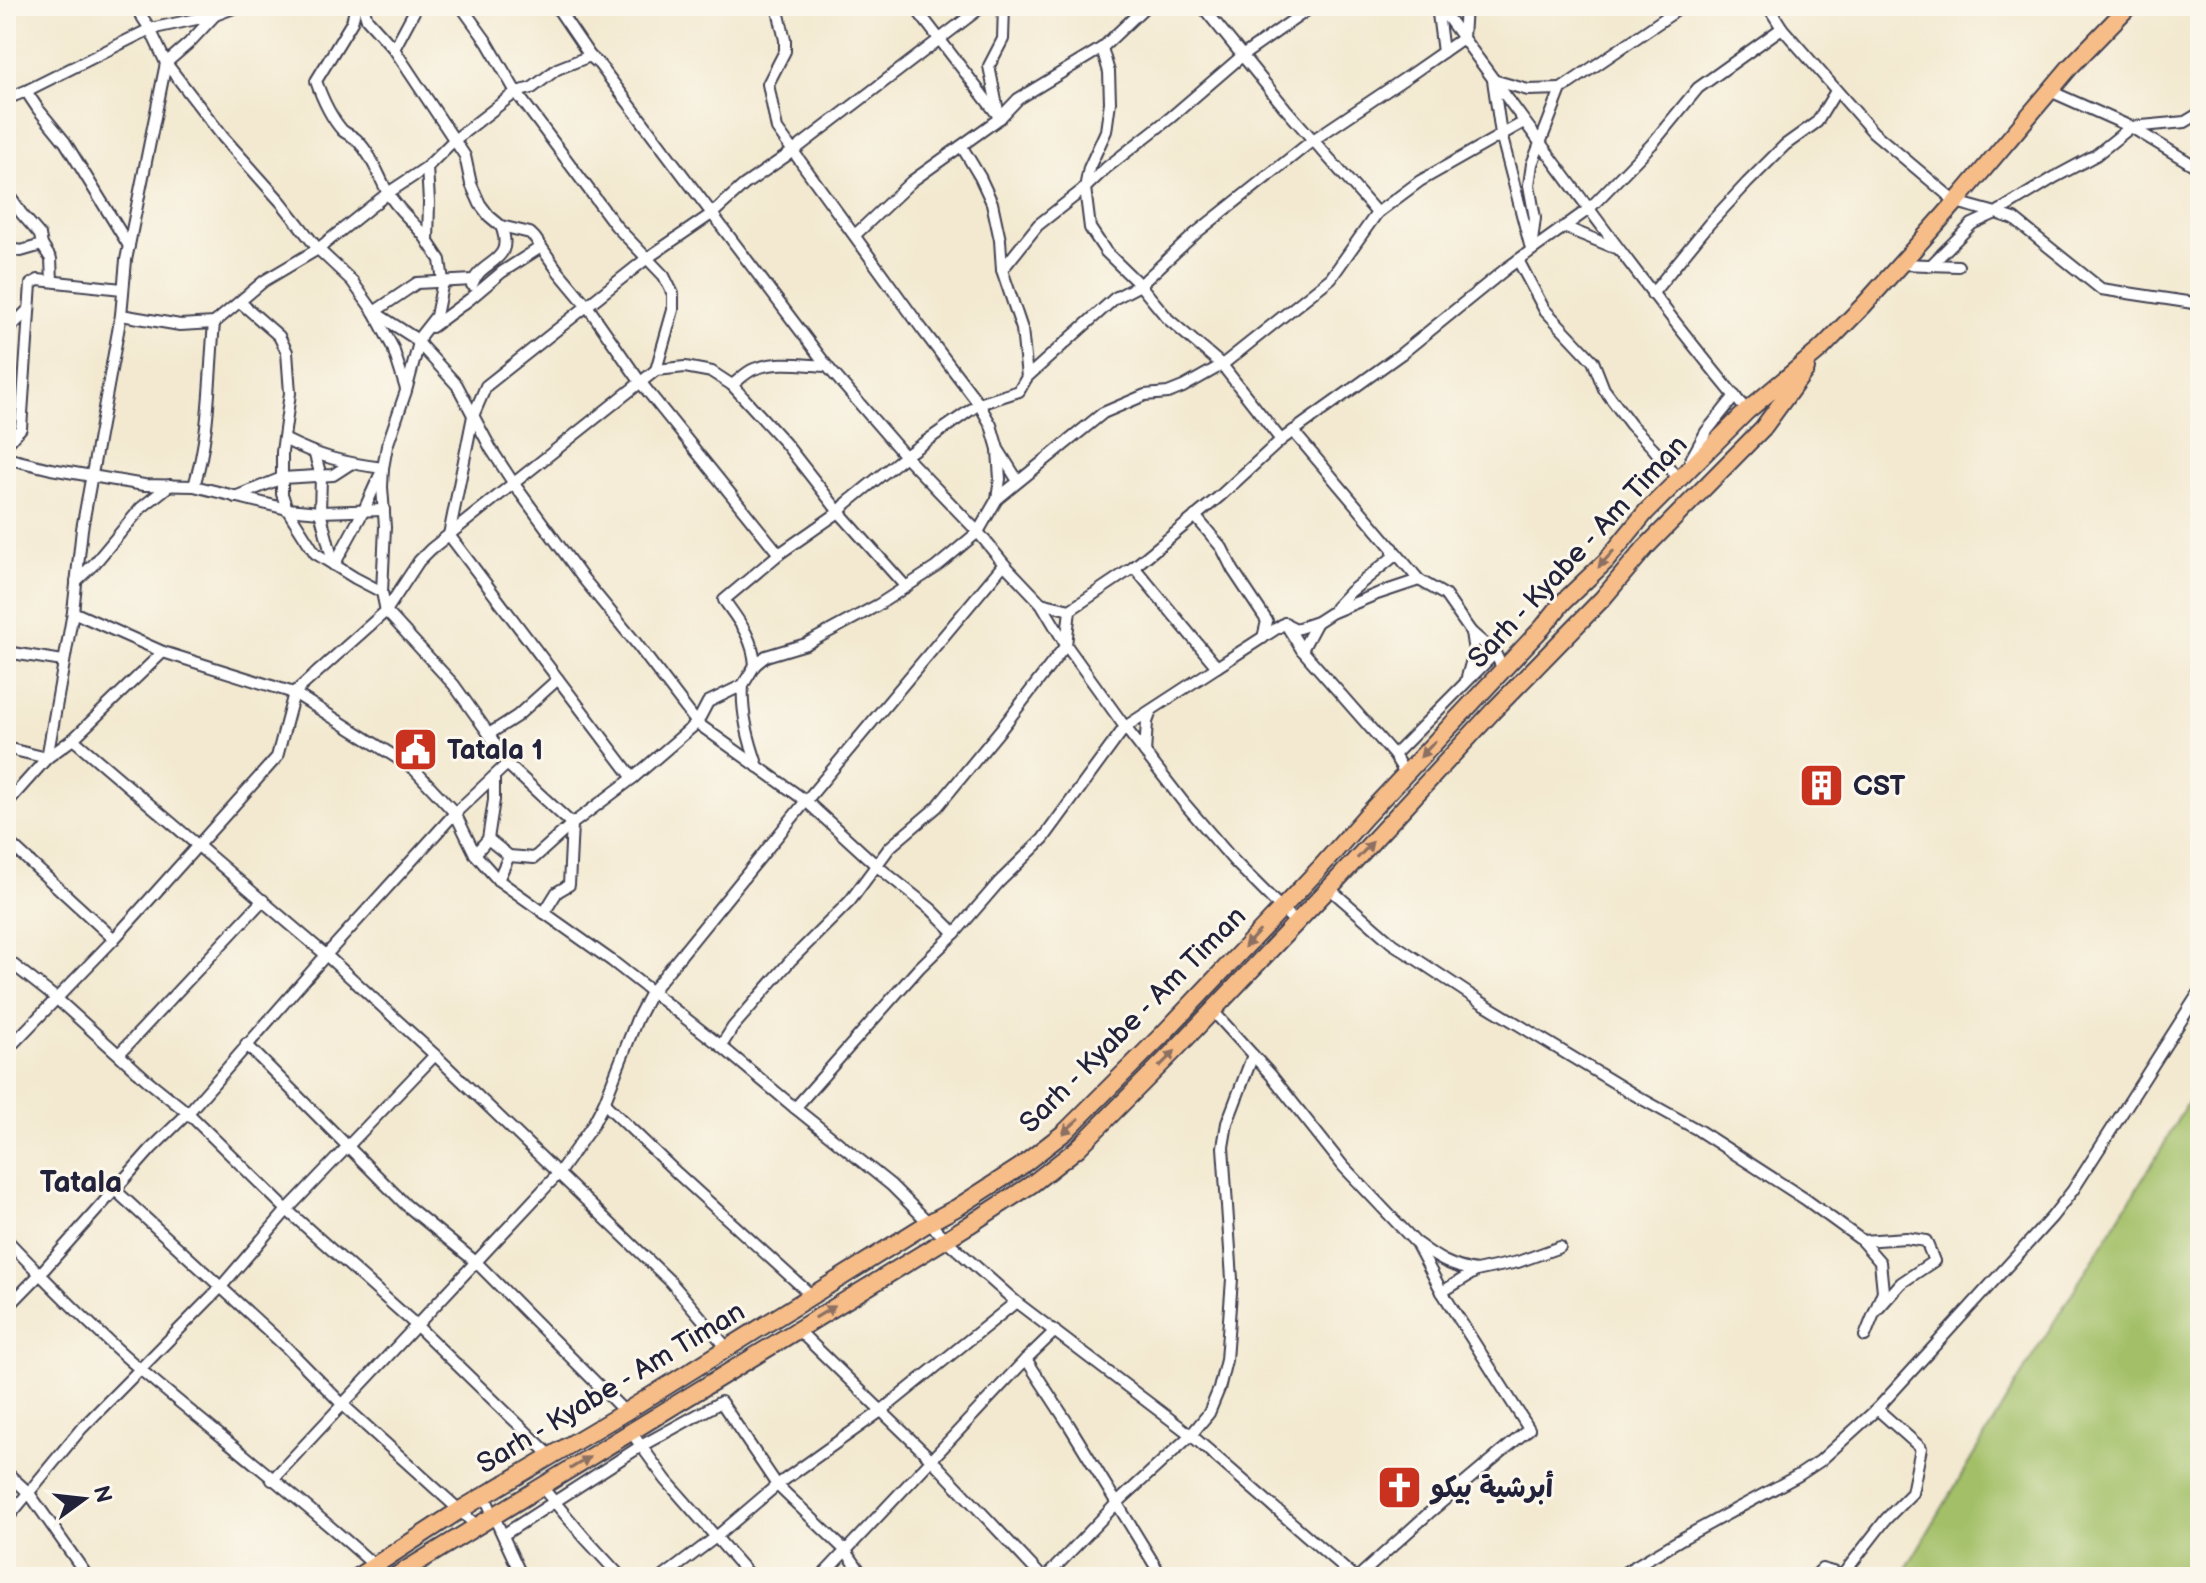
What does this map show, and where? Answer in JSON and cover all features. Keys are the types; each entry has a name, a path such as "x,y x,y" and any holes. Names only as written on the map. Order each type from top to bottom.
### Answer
{"highway":[{"name":"Sarh - Kyabe - Am Timan","path":"394,1577 541,1486 636,1439 673,1407 1032,1184 1078,1148 1213,1011 1603,598 1645,548 1763,428 1821,349 1956,202 2070,67 2129,6"},
{"name":"Sarh - Kyabe - Am Timan","path":"357,1577 484,1495 958,1207 1020,1167 1065,1132 1162,1035 1563,602 1606,561 1646,512 1747,411 1821,349"}],"street":[{"path":"135,6 166,63 223,137 318,249 352,281 374,312 393,348 406,391"},
{"path":"6,99 150,29 215,15 239,6"},
{"path":"356,6 352,22 316,81 323,101 344,132 356,139 379,172 400,211 418,226 440,260 443,281 436,316 420,339 383,468 385,527 382,592 386,611 454,685 507,764 572,824"},
{"path":"363,6 367,19 394,49 465,156 471,184 489,216 501,226 530,233 588,307 641,383 779,554"},
{"path":"394,49 417,6"},
{"path":"777,6 785,51 768,84 777,129 979,404 991,425 998,449 1018,481"},
{"path":"914,6 1000,118"},
{"path":"461,391 486,386 646,259 713,213 744,185 983,6"},
{"path":"1000,118 989,66 1003,39 1004,6"},
{"path":"855,235 912,181 1000,118 1018,99 1102,48 1146,6"},
{"path":"1202,6 1377,213"},
{"path":"1002,270 1038,225 1242,56 1313,6"},
{"path":"1438,6 1652,294 1747,411"},
{"path":"1438,6 1443,52"},
{"path":"1463,38 1465,6"},
{"path":"1493,80 1528,90 1561,89 1683,6"},
{"path":"1768,6 1782,28 1873,132 1956,202 2014,219 2101,289 2200,304"},
{"path":"6,1051 114,939 277,757 294,693 386,611 419,561 656,370 673,310 673,294 664,276 616,226 516,92 487,42 460,7"},
{"path":"557,7 590,56 827,366 905,456 1041,603 1066,645 1184,803 1234,861 1296,923"},
{"path":"47,758 73,612 91,477 121,315 129,246 166,63 215,15"},
{"path":"1041,603 1070,610 1134,567 1281,440 1401,354 1518,260 1589,209 1652,144 1698,88 1782,28"},
{"path":"755,665 754,649 746,630 724,600 779,554 839,512 905,456 979,404 1019,391 1027,377 1115,298 1140,285 1196,233 1313,140 1463,38"},
{"path":"1102,48 1109,72 1110,102 1106,131 1089,168 1085,188 1090,228 1106,252 1140,285 1168,319 1222,365 1281,440"},
{"path":"121,315 180,325 214,323 264,281 318,249 388,193 427,167 453,141 516,92 532,88 557,69 590,56"},
{"path":"1493,80 1501,134 1531,250"},
{"path":"1531,250 1535,218 1529,185 1532,164 1561,89"},
{"path":"26,91 65,142 129,246"},
{"path":"1652,294 1747,183 1785,145 1817,122 1836,91"},
{"path":"2050,91 2131,127 2200,169"},
{"path":"1930,266 1972,224 2096,155 2131,127 2185,122 2200,113"},
{"path":"758,767 741,702 743,685 755,665 766,656 806,644 878,605 935,568 978,532 997,499 1103,413 1145,395 1168,393 1222,365 1331,278 1377,213 1420,181 1524,122"},
{"path":"962,147 992,203 1000,240 1002,270 1022,329 1027,377"},
{"path":"427,167 428,242"},
{"path":"6,191 40,235 51,259 52,281"},
{"path":"501,226 506,239 502,272"},
{"path":"1564,227 1618,249"},
{"path":"6,250 21,251 42,245"},
{"path":"420,339 502,272 541,247"},
{"path":"470,299 476,276 502,254"},
{"path":"1518,260 1544,309 1593,361 1604,389 1679,480 1706,432 1735,396"},
{"path":"1900,264 1958,266"},
{"path":"374,312 417,283 502,272"},
{"path":"6,445 21,428 31,284 38,280 122,289"},
{"path":"240,302 279,336 287,352 290,393 282,478 282,494 287,509 315,553 382,592"},
{"path":"8,325 28,310"},
{"path":"374,312 420,339 461,391 491,449 514,484 582,577 697,723 806,801 955,933"},
{"path":"194,486 210,401 209,373 214,323"},
{"path":"732,385 752,370 769,365 827,366"},
{"path":"656,370 685,367 712,372 732,385 906,587"},
{"path":"486,386 473,416 449,535 633,778"},
{"path":"6,429 21,428"},
{"path":"1293,431 1419,580 1445,595 1471,632 1495,653 1503,669"},
{"path":"284,439 315,455 383,468"},
{"path":"997,499 1000,479 998,449"},
{"path":"315,455 321,476 320,512 334,565"},
{"path":"6,458 144,485 194,486 287,509 320,512 384,510"},
{"path":"233,498 282,478 333,475 350,464"},
{"path":"334,565 383,468"},
{"path":"76,581 141,508 170,485"},
{"path":"1195,516 1222,548 1267,621 1263,638"},
{"path":"1331,613 1350,592 1393,557 1393,548"},
{"path":"272,1480 558,1174 592,1126 604,1103 651,992 1004,564"},
{"path":"1134,567 1217,667"},
{"path":"1285,623 1296,629 1419,580"},
{"path":"721,1046 733,1027 791,960 850,901 890,847 937,807 1002,728 1066,645 1070,610"},
{"path":"73,612 163,652 294,693 413,768 455,813 475,854 498,880 612,961 721,1046 891,1185 945,1239 1016,1302 1191,1435 1356,1577 1529,1429 1442,1292 1416,1243"},
{"path":"1302,650 1317,622"},
{"path":"795,1108 919,968 1043,839 1125,727 1285,623"},
{"path":"1285,623 1302,650 1394,755 1405,773"},
{"path":"1466,683 1474,652 1471,632"},
{"path":"754,649 766,656"},
{"path":"6,652 63,661"},
{"path":"6,804 47,758 73,739 163,652"},
{"path":"1394,755 1495,653"},
{"path":"489,734 517,716 558,679"},
{"path":"488,839 509,856 534,858 697,723 708,702 743,685"},
{"path":"1145,753 1147,722 1152,709"},
{"path":"73,739 263,900 435,1055 669,1280 727,1348"},
{"path":"6,748 47,758"},
{"path":"6,1309 151,1149 188,1113 246,1044 455,813 507,764"},
{"path":"475,854 488,839 494,777"},
{"path":"544,913 557,892 569,885 572,824"},
{"path":"6,840 114,939"},
{"path":"498,880 509,856"},
{"path":"1329,888 1392,943 1481,1002 1698,1130 1805,1199 1862,1241 1880,1262 1883,1291 1865,1336"},
{"path":"119,1054 263,900"},
{"path":"6,959 57,999 188,1113 287,1210 417,1326 550,1455"},
{"path":"1617,1577 1799,1475 1820,1461 1877,1409 2073,1190 2200,991"},
{"path":"1213,1011 1343,1166 1416,1243 1441,1261 1456,1268 1476,1271"},
{"path":"246,1044 406,1205 477,1263 625,1412"},
{"path":"6,1520 81,1429 168,1343 287,1210 435,1055"},
{"path":"797,1329 932,1460 1044,1577 1116,1504 1191,1435 1209,1413 1219,1389 1226,1360 1232,1279 1223,1147 1227,1123 1253,1055"},
{"path":"604,1103 811,1295"},
{"path":"114,1189 287,1348 342,1404 477,1526"},
{"path":"1862,1241 1906,1238 1926,1241 1934,1261 1901,1283 1873,1314"},
{"path":"6,1239 140,1369 375,1566"},
{"path":"1442,1292 1476,1271 1518,1262 1560,1247"},
{"path":"663,1577 777,1485 881,1411 1016,1302"},
{"path":"821,1577 1055,1331"},
{"path":"1026,1359 1162,1577"},
{"path":"503,1535 636,1439 683,1423 721,1402 777,1485 846,1551 864,1577"},
{"path":"673,1407 683,1423"},
{"path":"1814,1577 1822,1569 1840,1577 1886,1519 1912,1493 1921,1448 1877,1409"},
{"path":"636,1439 666,1480 751,1577"},
{"path":"6,1472 29,1493 88,1577"},
{"path":"541,1486 621,1577"},
{"path":"484,1495 522,1577"}],"green space":[{"path":"2200,1079 2200,1577 1901,1577 2162,1148"}],"place":[{"name":"Tatala 1","path":"416,750"},
{"name":"CST","path":"1822,786"},
{"name":"أبرشية بيكو","path":"1400,1488"}],"district":[{"name":"Tatala","path":"81,1183"}]}
